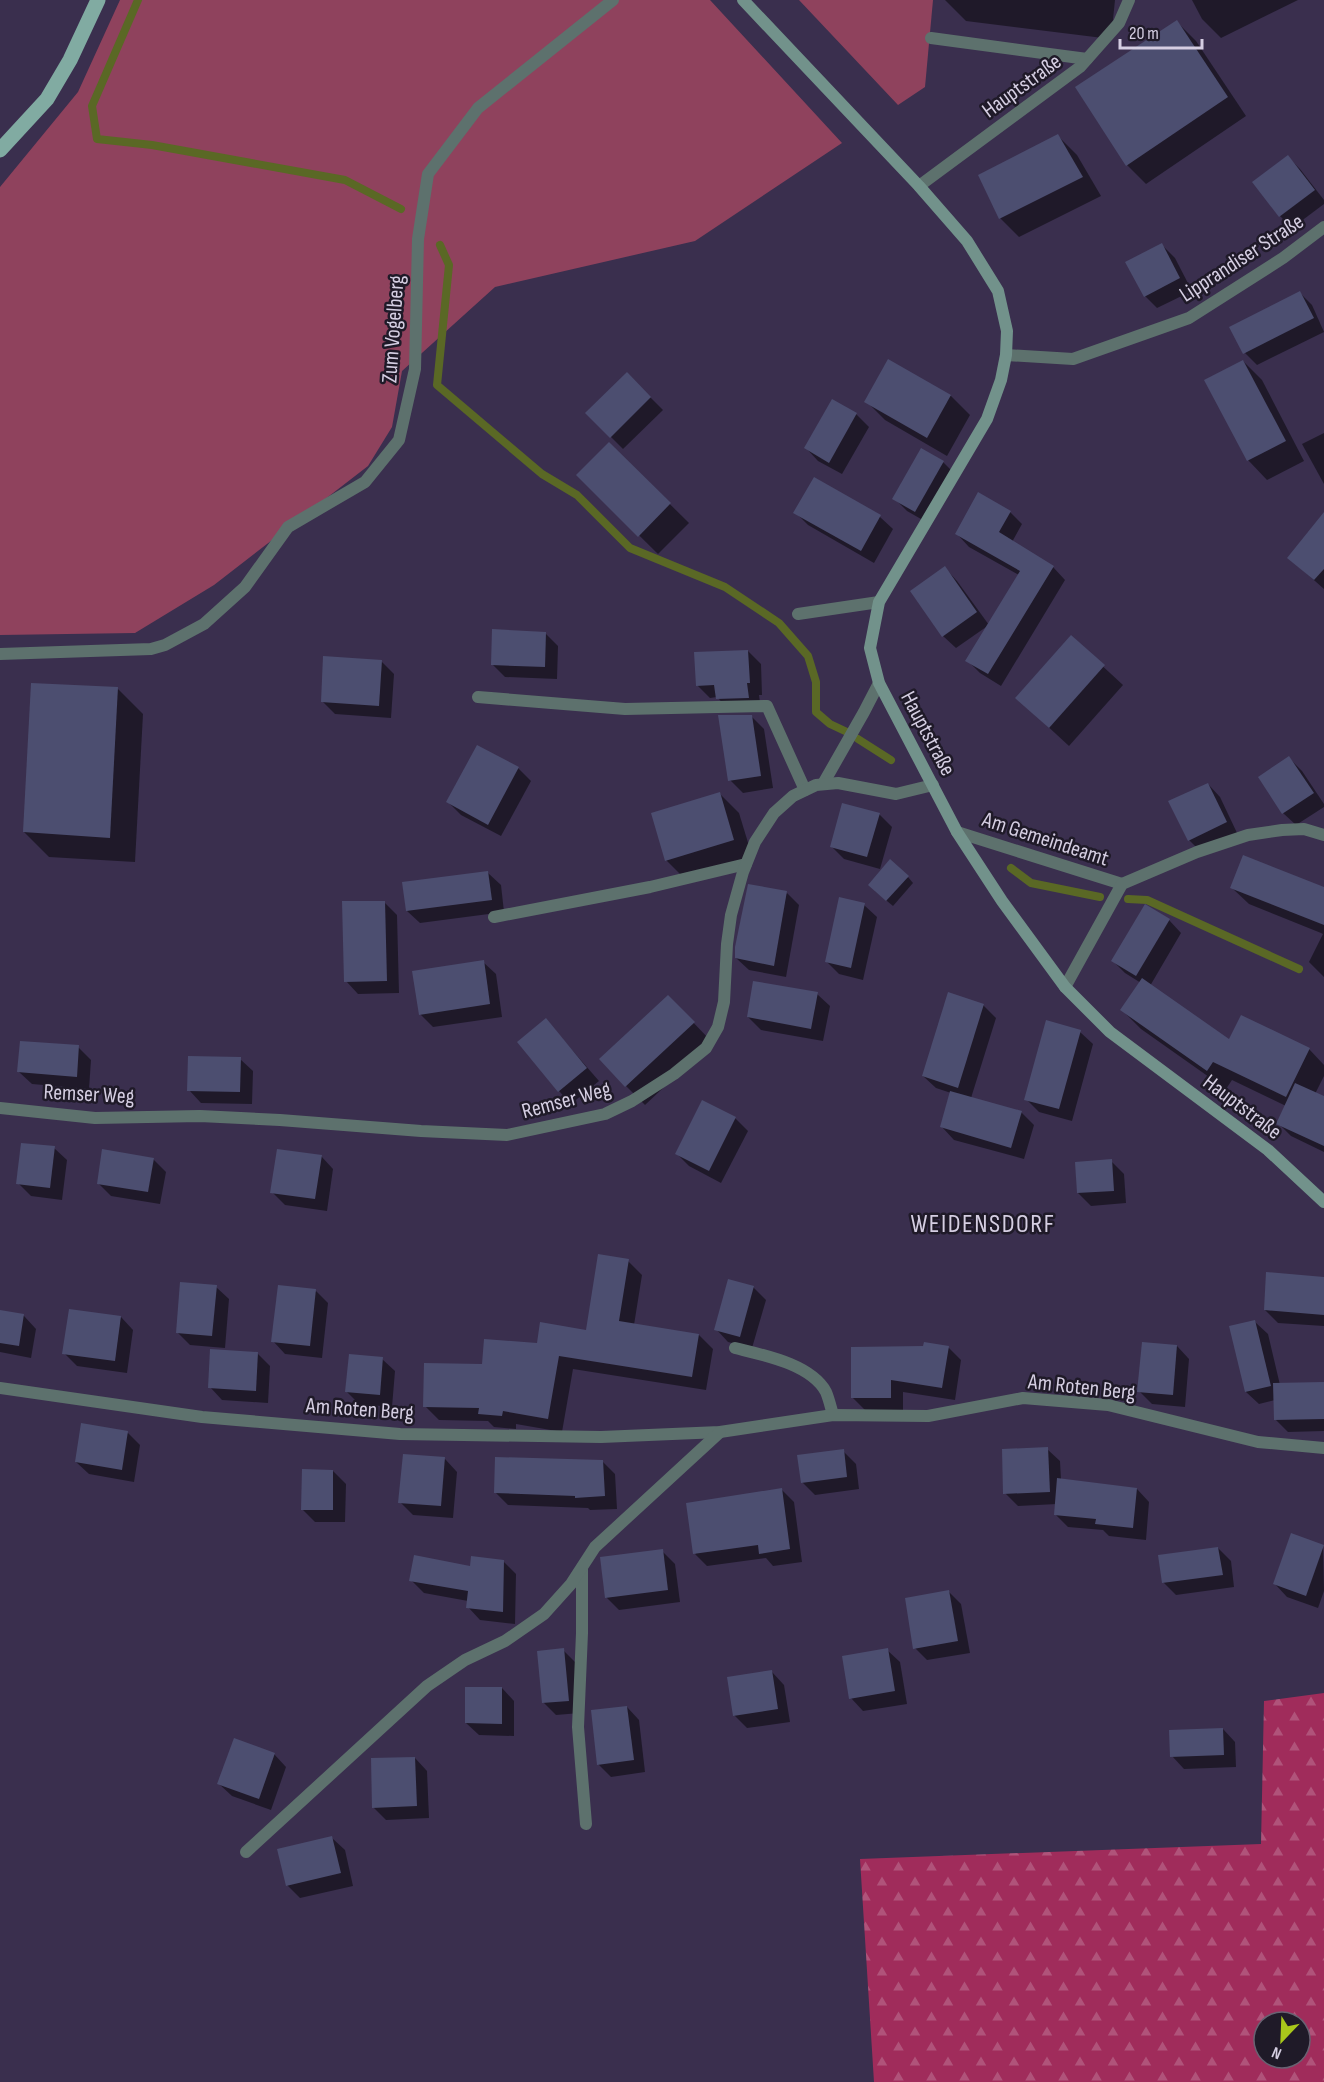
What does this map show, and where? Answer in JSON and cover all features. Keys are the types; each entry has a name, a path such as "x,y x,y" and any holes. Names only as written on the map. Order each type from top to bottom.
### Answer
{"main road":[{"path":"0,150 47,99 70,60 98,0"},
{"name":"Hauptstraße","path":"743,0 968,241 998,291 1007,331 1006,355 1001,380 987,418 879,602 870,648 879,683 957,832 1002,901 1065,987 1110,1032 1268,1150 1324,1202"}],"street":[{"name":"Zum Vogelberg","path":"0,654 151,649 165,645 204,624 245,587 288,527 365,482 399,440 415,369 418,239 428,174 478,108 613,0"},
{"name":"Hauptstraße","path":"919,186 1080,67 1119,23 1129,0"},
{"path":"931,38 1087,59"},
{"name":"Lipprandiser Straße","path":"1006,355 1073,359 1189,318 1282,258 1324,227"},
{"path":"798,614 879,602"},
{"path":"823,784 879,683"},
{"path":"478,697 625,709 767,706 805,790"},
{"name":"Remser Weg","path":"0,1108 95,1118 200,1116 507,1135 605,1114 632,1101 674,1074 706,1048 718,1028 724,1002 731,915 755,842 774,813 793,796 816,785 838,783 896,794 933,785"},
{"name":"Am Gemeindeamt","path":"1065,987 1122,884 1197,852 1248,835 1282,830 1304,830 1324,835"},
{"name":"Am Gemeindeamt","path":"957,832 1122,884"},
{"path":"494,917 650,887 746,864"},
{"path":"735,1348 777,1359 802,1370 818,1381 826,1392 833,1415"},
{"name":"Am Roten Berg","path":"0,1388 202,1417 400,1434 601,1437 720,1432 833,1415 928,1416 1023,1398 1108,1405 1258,1442 1324,1448"},
{"path":"246,1852 427,1686 465,1660 505,1641 544,1614 571,1584 595,1547 720,1432"},
{"path":"582,1568 578,1727 586,1824"}],"shaded area":[{"path":"120,0 710,0 842,143 695,241 495,287 402,371 392,427 368,466 214,585 135,633 0,635 0,187 78,92"},
{"path":"799,0 933,0 925,87 898,105"}],"green space":[{"path":"1324,1693 1324,2082 874,2082 860,1859 1261,1844 1264,1701"}],"building":[{"path":"1177,20 1228,97 1126,166 1075,87"},
{"path":"1058,134 1083,177 999,219 978,175"},
{"path":"1288,155 1315,190 1279,217 1252,182"},
{"path":"1162,243 1180,278 1144,297 1125,262"},
{"path":"1300,291 1314,318 1243,354 1229,327"},
{"path":"888,359 951,395 927,438 864,402"},
{"path":"1243,360 1286,441 1247,461 1204,380"},
{"path":"627,372 651,397 610,438 585,413"},
{"path":"832,399 857,413 829,463 804,448"},
{"path":"609,442 671,503 638,537 576,475"},
{"path":"921,448 944,461 915,512 892,499"},
{"path":"814,477 881,515 861,551 793,513"},
{"path":"978,492 1011,511 999,532 1054,566 988,674 965,661 1020,571 955,534"},
{"path":"1324,512 1324,569 1314,580 1287,558"},
{"path":"945,566 977,612 942,637 910,591"},
{"path":"492,629 546,632 545,667 491,665"},
{"path":"1071,635 1105,665 1049,728 1015,698"},
{"path":"748,650 749,698 716,699 714,685 696,686 694,652"},
{"path":"323,656 382,660 379,706 321,702"},
{"path":"31,683 118,687 110,838 23,832"},
{"path":"718,715 752,715 761,776 728,781"},
{"path":"477,745 519,767 488,825 446,802"},
{"path":"1289,756 1314,793 1282,814 1258,777"},
{"path":"1208,783 1227,822 1188,841 1168,801"},
{"path":"720,792 734,840 665,861 651,813"},
{"path":"842,803 880,813 867,857 830,847"},
{"path":"1243,855 1324,887 1324,925 1230,888"},
{"path":"890,859 909,876 886,901 868,885"},
{"path":"488,871 492,900 406,911 402,882"},
{"path":"748,884 787,891 774,966 735,958 735,947"},
{"path":"839,897 865,903 851,968 825,962"},
{"path":"342,901 385,901 387,981 344,982"},
{"path":"1145,904 1170,919 1136,976 1111,961"},
{"path":"484,960 490,1004 419,1015 412,971"},
{"path":"1142,978 1229,1039 1241,1015 1310,1048 1286,1097 1213,1062 1207,1071 1120,1010"},
{"path":"753,981 818,992 811,1029 747,1017"},
{"path":"948,992 984,1004 958,1088 922,1076"},
{"path":"668,995 695,1022 625,1087 599,1059"},
{"path":"546,1018 587,1068 558,1092 517,1042"},
{"path":"1046,1020 1081,1030 1059,1109 1024,1100"},
{"path":"20,1041 79,1045 77,1077 17,1072"},
{"path":"188,1056 241,1057 240,1092 187,1091"},
{"path":"1295,1083 1324,1096 1324,1146 1276,1124"},
{"path":"950,1091 1022,1111 1011,1148 940,1127"},
{"path":"702,1100 736,1117 709,1171 675,1154"},
{"path":"21,1143 55,1146 50,1188 16,1184"},
{"path":"102,1149 154,1158 148,1192 97,1184"},
{"path":"277,1149 322,1155 315,1199 270,1193"},
{"path":"1112,1159 1114,1191 1077,1193 1075,1162"},
{"path":"598,1254 629,1259 619,1321 699,1334 692,1377 559,1356 548,1419 503,1411 502,1416 478,1414 479,1408 423,1407 424,1363 482,1364 484,1339 537,1343 540,1322 586,1330"},
{"path":"1266,1272 1324,1277 1324,1315 1264,1310"},
{"path":"728,1279 754,1286 740,1337 714,1330"},
{"path":"180,1282 217,1285 212,1336 176,1333"},
{"path":"278,1285 316,1289 310,1346 271,1342"},
{"path":"69,1309 121,1316 115,1361 62,1354"},
{"path":"0,1310 24,1314 19,1346 0,1343"},
{"path":"1255,1320 1271,1386 1245,1392 1229,1326"},
{"path":"924,1342 949,1346 942,1388 891,1380 891,1398 851,1398 851,1347 923,1346"},
{"path":"1142,1342 1177,1345 1173,1395 1137,1392"},
{"path":"210,1349 258,1352 256,1391 208,1388"},
{"path":"349,1354 383,1357 380,1395 345,1392"},
{"path":"1324,1382 1324,1419 1274,1420 1273,1383"},
{"path":"81,1423 128,1431 122,1470 75,1462"},
{"path":"1048,1447 1050,1492 1003,1494 1002,1449"},
{"path":"844,1449 847,1477 801,1483 797,1455"},
{"path":"403,1454 445,1457 441,1506 398,1503"},
{"path":"495,1457 603,1460 605,1496 575,1498 575,1496 494,1493"},
{"path":"302,1469 333,1470 333,1510 301,1510"},
{"path":"1057,1478 1137,1488 1133,1528 1095,1524 1096,1519 1054,1515"},
{"path":"782,1488 790,1549 759,1554 758,1545 693,1554 686,1503"},
{"path":"1291,1533 1324,1545 1306,1596 1273,1584"},
{"path":"1218,1547 1223,1575 1162,1583 1158,1555"},
{"path":"663,1549 668,1590 605,1598 600,1557"},
{"path":"414,1555 470,1566 471,1556 504,1560 503,1612 466,1608 468,1591 409,1581"},
{"path":"949,1590 958,1641 913,1649 905,1598"},
{"path":"564,1648 569,1701 542,1703 537,1651"},
{"path":"888,1648 895,1691 849,1699 842,1656"},
{"path":"772,1670 778,1709 733,1716 727,1677"},
{"path":"465,1687 502,1687 502,1724 465,1723"},
{"path":"627,1706 634,1760 597,1765 591,1710"},
{"path":"1223,1728 1224,1755 1170,1757 1169,1730"},
{"path":"234,1738 275,1753 259,1799 217,1784"},
{"path":"415,1757 417,1806 372,1808 371,1758"},
{"path":"332,1836 341,1873 286,1886 277,1849"}],"waterway":[{"path":"138,0 92,106 97,139 152,145 345,180 401,209"},
{"path":"440,245 449,265 437,385 542,474 577,495 630,548 725,587 779,623 808,656 816,682 816,712 830,724 847,732"},
{"path":"858,739 891,760"},
{"path":"1011,868 1031,883 1100,897"},
{"path":"1128,899 1147,900 1299,969"}],"district":[{"name":"WEIDENSDORF","path":"983,1223"}]}
